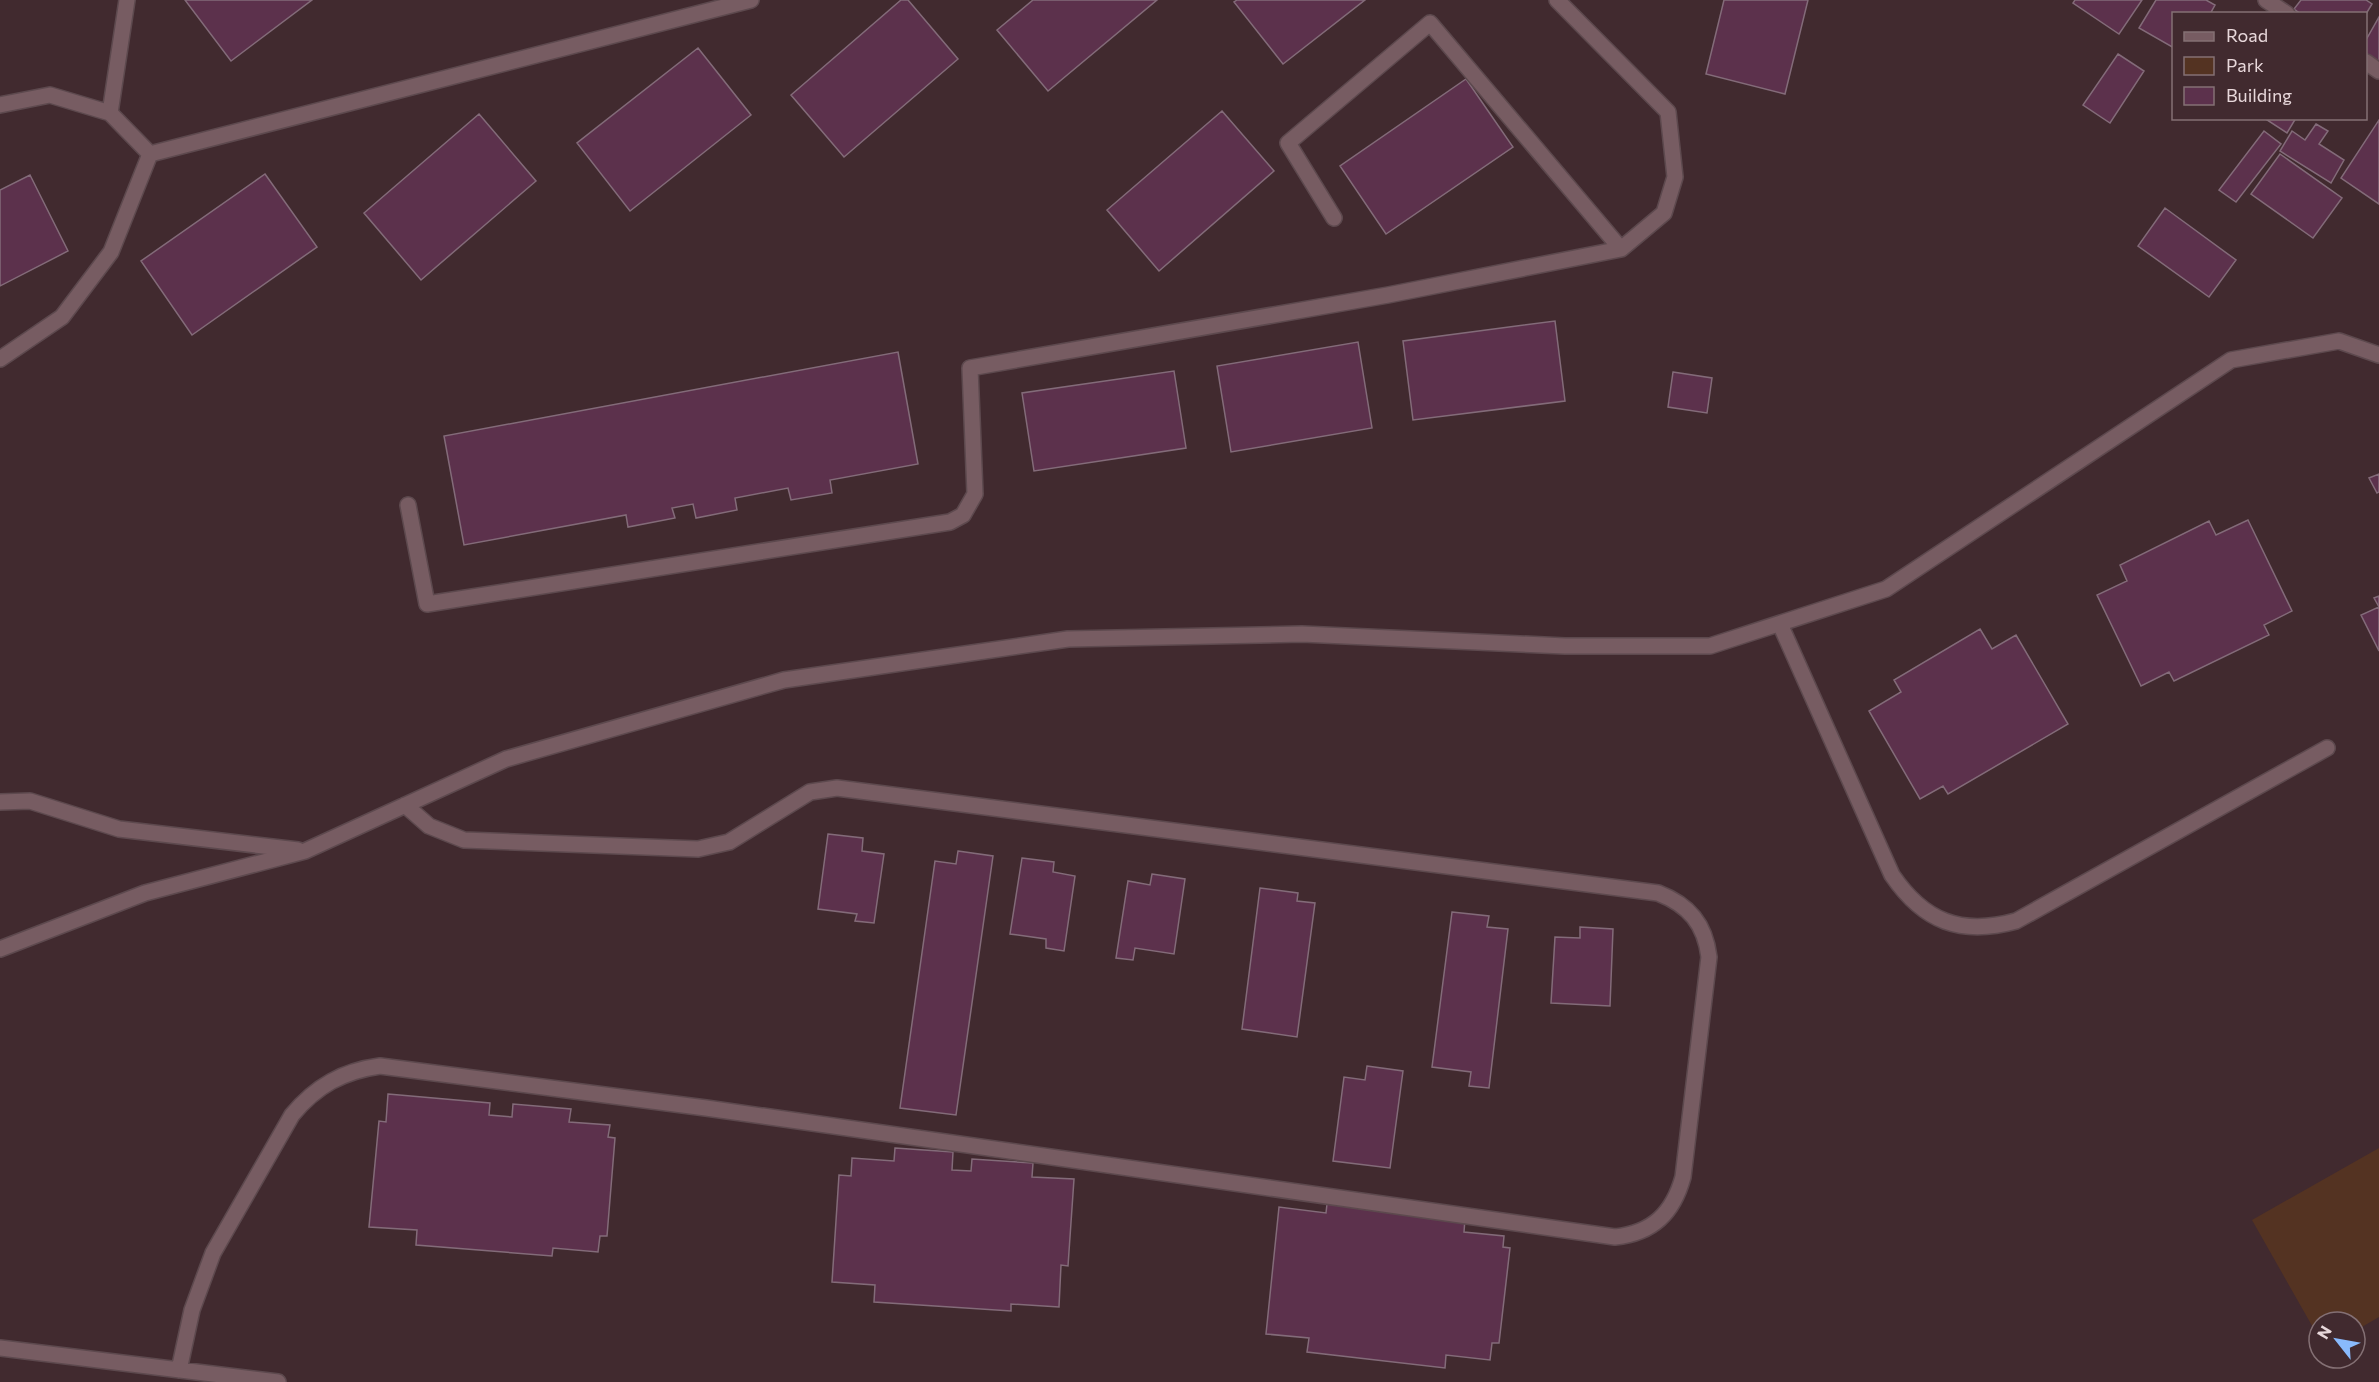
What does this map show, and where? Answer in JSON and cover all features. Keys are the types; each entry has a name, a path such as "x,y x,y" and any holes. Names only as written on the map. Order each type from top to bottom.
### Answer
{"street":[{"path":"110,113 127,0"},
{"path":"150,154 751,0"},
{"path":"408,505 427,604 950,522 963,515 975,494 970,368 1388,295 1621,249 1664,213 1675,177 1668,112 1557,0"},
{"path":"2266,0 2285,12"},
{"path":"1334,218 1288,143 1431,23 1621,249"},
{"path":"0,105 50,95 110,113 150,154"},
{"path":"0,359 62,317 111,252 150,154"},
{"path":"0,949 145,893 306,851 506,759 784,680 1068,639 1302,634 1565,646 1710,646 1886,589 2231,360 2339,341 2379,355"},
{"path":"1780,624 1892,875 1906,894 1923,910 1943,921 1967,927 1992,928 2016,921 2327,748"},
{"path":"179,1370 192,1310 213,1253 292,1115 306,1098 323,1084 361,1068 380,1066 706,1108 1615,1237 1644,1231 1657,1223 1670,1210 1678,1195 1683,1177 1709,957 1707,940 1701,925 1691,912 1677,900 1658,893 837,788 810,792 729,842 698,849 464,840 429,826 405,805"},
{"path":"0,802 30,801 119,829 306,851"},
{"path":"0,1348 278,1382"}],"green space":[{"path":"2379,1148 2379,1317 2367,1324 2367,1310 2307,1310 2307,1317 2252,1220"}],"building":[{"path":"185,0 312,0 231,61"},
{"path":"901,0 908,0 958,59 844,157 791,95"},
{"path":"1033,0 1157,0 1048,91 997,30"},
{"path":"1237,0 1365,0 1283,64 1234,2"},
{"path":"1724,0 1808,0 1785,94 1706,74"},
{"path":"2075,0 2142,0 2119,34 2073,3"},
{"path":"2156,0 2206,0 2215,5 2211,12 2172,12 2172,47 2139,28"},
{"path":"2301,0 2366,0 2372,4 2367,12 2298,12 2294,9"},
{"path":"2379,17 2379,64 2367,57 2367,38"},
{"path":"698,48 751,115 630,211 577,143"},
{"path":"2118,54 2144,71 2110,123 2083,105"},
{"path":"1466,79 1513,147 1386,234 1340,166"},
{"path":"1222,111 1274,171 1159,271 1107,210"},
{"path":"479,114 536,181 421,280 364,213"},
{"path":"2267,120 2295,120 2287,133"},
{"path":"2379,120 2379,204 2341,178"},
{"path":"2316,124 2328,131 2319,144 2344,160 2331,183 2280,151 2292,131 2305,140"},
{"path":"2264,131 2281,144 2236,202 2219,190"},
{"path":"2280,154 2342,198 2313,238 2251,194"},
{"path":"265,174 317,247 192,335 141,261"},
{"path":"30,175 68,251 0,286 0,190"},
{"path":"2165,208 2236,260 2209,297 2138,246"},
{"path":"1555,321 1565,401 1413,420 1403,341"},
{"path":"1358,342 1372,428 1231,452 1217,366"},
{"path":"898,352 918,464 830,480 832,493 791,500 788,488 735,498 737,510 696,518 693,504 672,508 675,518 628,527 626,515 464,545 444,436"},
{"path":"1174,371 1186,448 1034,471 1022,393"},
{"path":"1673,372 1712,378 1707,413 1668,407"},
{"path":"2379,474 2379,492 2377,493 2369,478"},
{"path":"2248,520 2292,611 2264,625 2269,635 2174,681 2169,672 2141,686 2097,595 2127,581 2120,565 2209,521 2216,535"},
{"path":"2379,596 2379,607 2374,598"},
{"path":"2379,607 2379,651 2361,615"},
{"path":"1980,629 1992,649 2016,635 2068,724 1948,794 1943,786 1920,799 1869,711 1901,692 1894,680"},
{"path":"828,834 863,838 862,851 884,854 874,923 855,921 857,914 818,909"},
{"path":"958,851 993,856 956,1115 900,1108 935,861 956,864"},
{"path":"1022,858 1054,862 1053,872 1075,876 1064,951 1046,948 1046,939 1010,934"},
{"path":"1152,874 1185,879 1174,954 1135,948 1133,960 1116,958 1128,881 1150,885"},
{"path":"1260,888 1298,893 1297,901 1315,903 1297,1037 1242,1029"},
{"path":"1452,912 1489,916 1487,927 1508,929 1489,1088 1469,1086 1471,1072 1432,1067"},
{"path":"1580,927 1613,929 1610,1006 1551,1003 1555,937 1580,938"},
{"path":"1367,1066 1403,1071 1390,1168 1333,1161 1344,1077 1365,1080"},
{"path":"388,1094 490,1103 489,1115 512,1117 513,1104 571,1109 569,1122 610,1125 608,1137 615,1138 607,1236 600,1236 598,1252 553,1248 552,1256 416,1245 417,1230 369,1227 379,1121 386,1122"},
{"path":"895,1148 953,1152 952,1170 971,1171 972,1159 1033,1163 1032,1177 1074,1179 1068,1266 1061,1265 1059,1307 1011,1304 1011,1311 874,1302 875,1285 832,1282 839,1175 851,1176 852,1158 894,1161"},
{"path":"1327,1204 1465,1219 1464,1232 1504,1236 1503,1247 1510,1248 1499,1343 1492,1343 1490,1360 1446,1355 1445,1368 1307,1352 1309,1338 1266,1334 1279,1207 1326,1213"}]}
